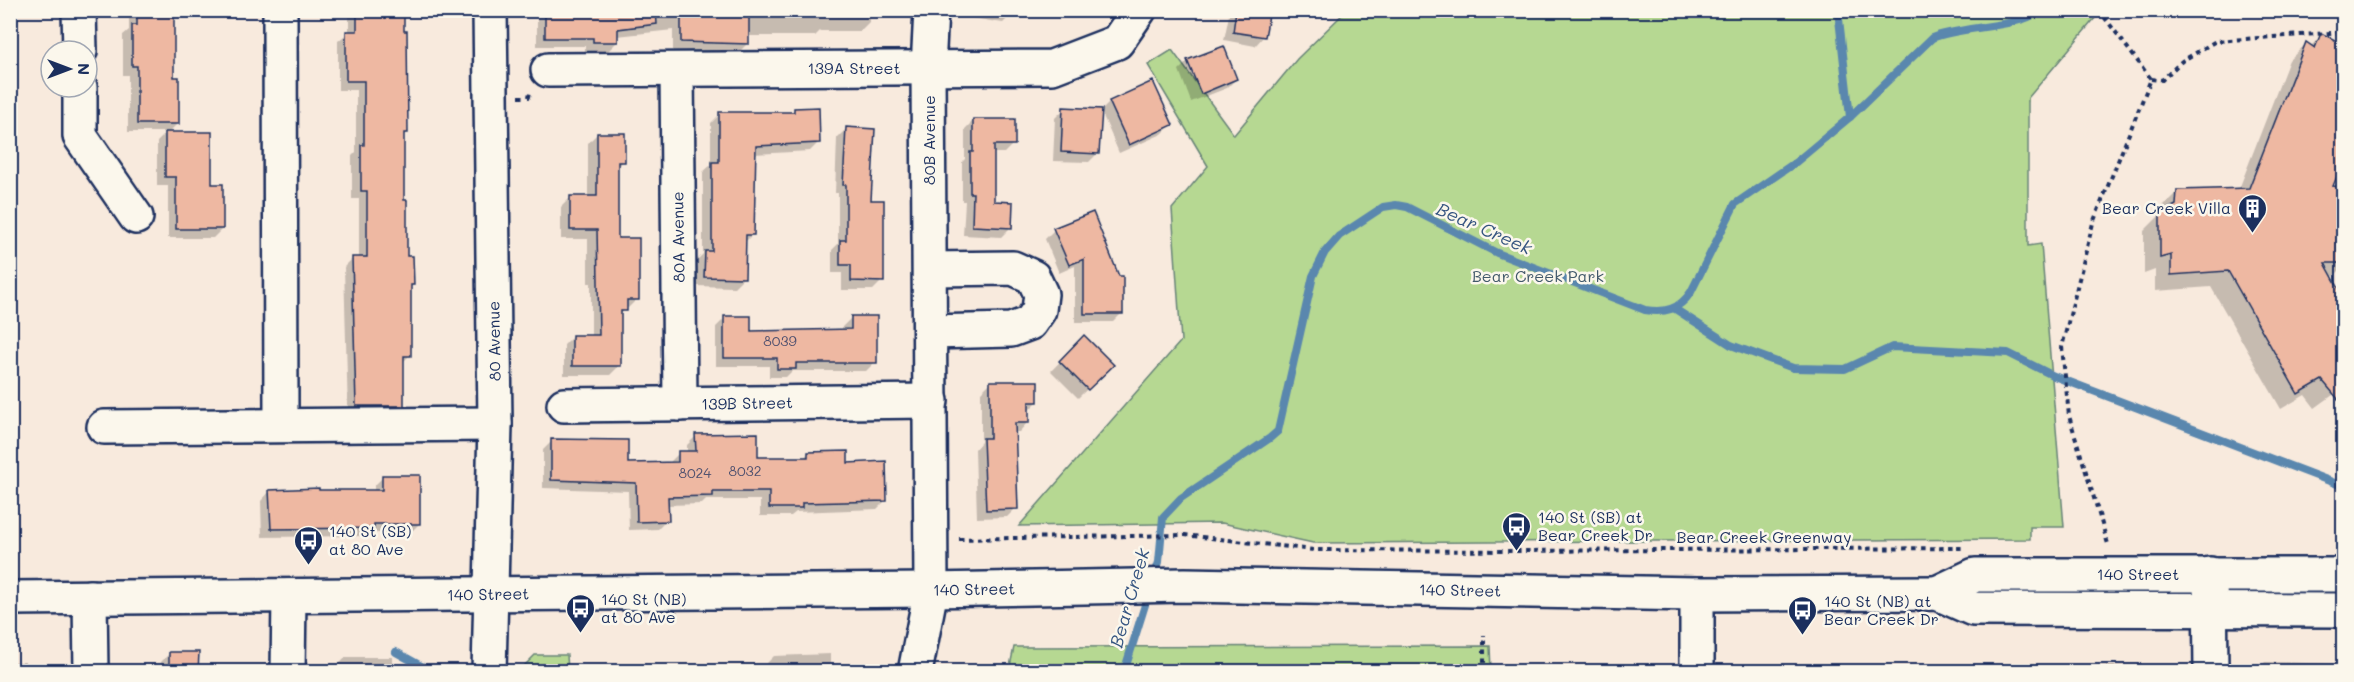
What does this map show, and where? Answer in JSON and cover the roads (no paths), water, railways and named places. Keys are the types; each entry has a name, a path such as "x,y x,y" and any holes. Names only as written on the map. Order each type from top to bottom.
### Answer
{"street":[{"path":"79,10 80,39"},
{"path":"280,10 281,425"},
{"name":"80 Avenue","path":"489,672 495,424 490,10"},
{"name":"80B Avenue","path":"915,672 931,591 928,68 931,10"},
{"name":"139A Street","path":"548,70 1052,67 1117,42 1139,10"},
{"name":"80A Avenue","path":"677,70 680,404"},
{"path":"80,99 80,136 136,217"},
{"path":"930,269 1013,268 1033,277 1041,294 1039,310 1030,323 1011,330 931,332"},
{"name":"139B Street","path":"564,405 931,401"},
{"path":"104,427 495,424"},
{"path":"2210,574 2211,672"},
{"name":"140 Street","path":"1937,593 1975,575 2343,575"},
{"name":"140 Street","path":"10,598 931,591 1185,585 1697,594 1937,593 1973,609 2343,610"},
{"path":"1697,594 1697,672"},
{"path":"288,672 289,596"},
{"path":"90,597 91,672"}],"waterway":[{"path":"1838,10 1850,117"},
{"name":"Bear Creek","path":"1154,578 1159,562 1163,517 1181,498 1278,431 1313,276 1325,252 1339,236 1383,207 1396,205 1407,207 1497,253 1645,310 1671,309 1682,303 1691,292 1735,204 1796,162 1850,117 1932,38 1958,31 2005,24 2031,16 2040,10"},
{"path":"1675,309 1731,345 1793,368 1845,369 1892,347 2008,353 2054,376 2340,485"},
{"name":"Bear Creek","path":"1124,672 1149,592"},
{"path":"396,652 432,672"}],"place":[{"name":"Bear Creek Villa","path":"2252,234"},
{"name":"140 St (SB) at Bear Creek Dr","path":"1517,552"},
{"name":"140 St (SB) at 80 Ave","path":"308,566"},
{"name":"140 St (NB) at 80 Ave","path":"580,634"},
{"name":"140 St (NB) at Bear Creek Dr","path":"1803,636"}],"park label":[{"name":"Bear Creek Park","path":"1538,276"}]}
